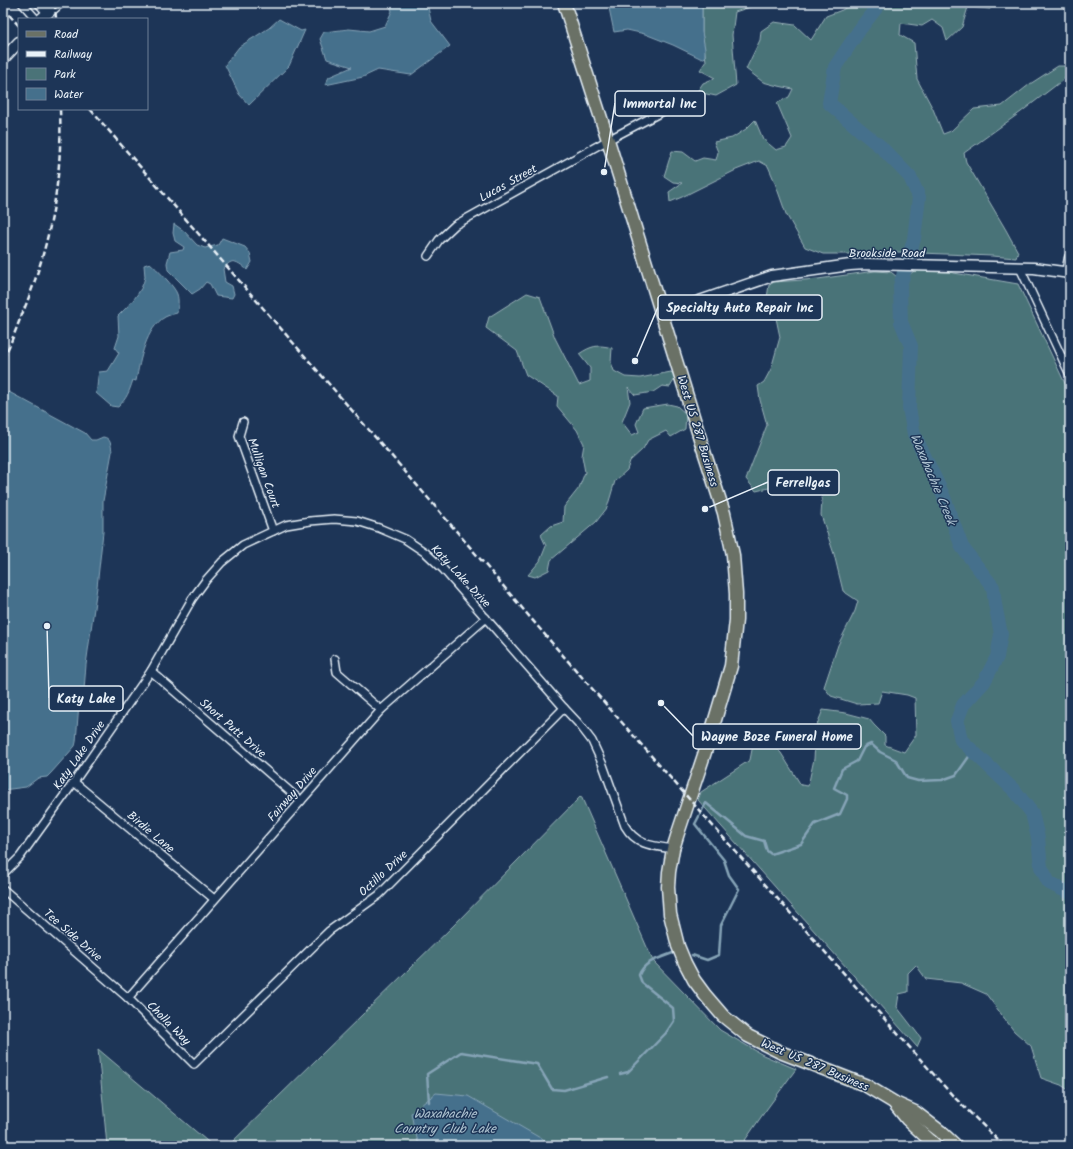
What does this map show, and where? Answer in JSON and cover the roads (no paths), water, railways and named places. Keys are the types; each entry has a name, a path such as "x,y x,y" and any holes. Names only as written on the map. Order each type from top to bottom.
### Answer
{"main road":[{"path":"44,16 59,3"},
{"name":"West US 287 Business","path":"564,3 724,513 733,555 736,620 731,666 709,740 673,849 669,872 668,887 670,914 678,946 691,974 714,1006 748,1036 780,1052 865,1085 894,1103 915,1112 941,1132 956,1146"},
{"path":"3,59 18,43"},
{"path":"1068,273 1070,258"},
{"name":"Brookside Road","path":"662,314 772,276 850,265 887,264 1034,268 1068,273"},
{"name":"West US 287 Business","path":"894,1103 907,1119 936,1146"}],"street":[{"path":"22,3 35,18"},
{"path":"38,3 44,16"},
{"name":"Lucas Street","path":"428,256 439,240 455,225 608,140 672,107 686,102 698,102"},
{"path":"1020,268 1070,375"},
{"name":"Mulligan Court","path":"243,422 239,436 273,531"},
{"name":"Katy Lake Drive","path":"3,874 20,856 74,782 151,671 192,599 222,562 244,545 286,525 334,519 357,521 379,528 405,539 426,553 486,618 579,724 592,742 603,765 629,834 644,843 673,849"},
{"name":"Fairway Drive","path":"128,998 381,710 486,618"},
{"path":"335,660 337,672 381,710"},
{"name":"Short Putt Drive","path":"151,671 301,801"},
{"name":"Octillo Drive","path":"194,1064 329,931 379,895 564,708"},
{"name":"Birdie Lane","path":"74,782 214,899"},
{"name":"Tee Side Drive","path":"3,889 128,998"},
{"name":"Cholla Way","path":"128,998 194,1064"}],"water":[{"path":"389,3 427,3 431,21 450,46 411,75 378,70 363,77 325,85 329,77 352,67 327,59 320,39 324,32 349,29 369,31 385,26 392,11"},
{"path":"608,3 702,3 702,32 705,57 702,59 645,34 627,30 614,32"},
{"path":"279,19 301,31 305,30 289,66 249,105 239,94 225,65 239,47 269,28"},
{"path":"174,224 184,231 197,245 205,248 218,245 222,238 245,247 250,253 252,262 247,270 235,262 229,263 223,269 225,282 232,286 234,294 232,298 216,296 210,284 206,282 200,289 192,294 168,270 167,263 170,252 183,250 184,247 175,241 173,233"},
{"path":"150,263 176,291 178,299 177,313 165,317 158,322 153,329 145,345 136,381 133,380 124,401 118,407 111,406 96,393 99,372 108,371 119,353 115,348 119,336 118,316 131,303 138,293 145,277 144,265"},
{"path":"9,392 85,433 91,440 96,440 103,437 108,439 112,452 103,501 103,532 97,587 84,690 79,703 75,746 47,777 38,778 26,787 3,790 3,398"},
{"name":"Waxahachie Country Club Lake","path":"436,1093 468,1096 554,1146 418,1146 411,1113"}],"waterway":[{"name":"Waxahachie Creek","path":"880,3 860,29 835,67 829,103 881,147 910,177 919,197 914,239 900,286 901,322 911,346 909,408 914,434 943,495 962,547 993,587 1001,634 997,657 984,682 963,705 957,721 961,740 1015,791 1032,813 1038,838 1041,867 1049,883 1070,893"},
{"path":"692,955 707,960 719,955 721,925 739,889 729,875 724,860 695,824 706,803 746,836 764,841 767,851 771,854 801,844 815,824 840,814 847,799 847,795 834,788 842,769 857,761 864,747 871,744 880,752 896,760 907,778 918,781 942,780 956,775 973,751"},
{"path":"620,1074 628,1072 666,1033 674,1021 673,1008 642,983 639,975 641,970 649,963 673,953"},
{"path":"429,1102 427,1074 461,1052 537,1064 552,1089 564,1090 608,1077"}],"railway":[{"path":"55,3 56,18"},
{"path":"3,8 18,25"},
{"path":"3,358 8,349 39,268 52,216 59,163 60,110"},
{"path":"91,110 552,643 705,817 953,1096 1004,1146"}],"place":[{"name":"Immortal Inc","path":"604,172"},
{"name":"Specialty Auto Repair Inc","path":"635,361"},
{"name":"Ferrellgas","path":"705,509"},
{"name":"Katy Lake","path":"47,626"},
{"name":"Wayne Boze Funeral Home","path":"661,703"}]}
